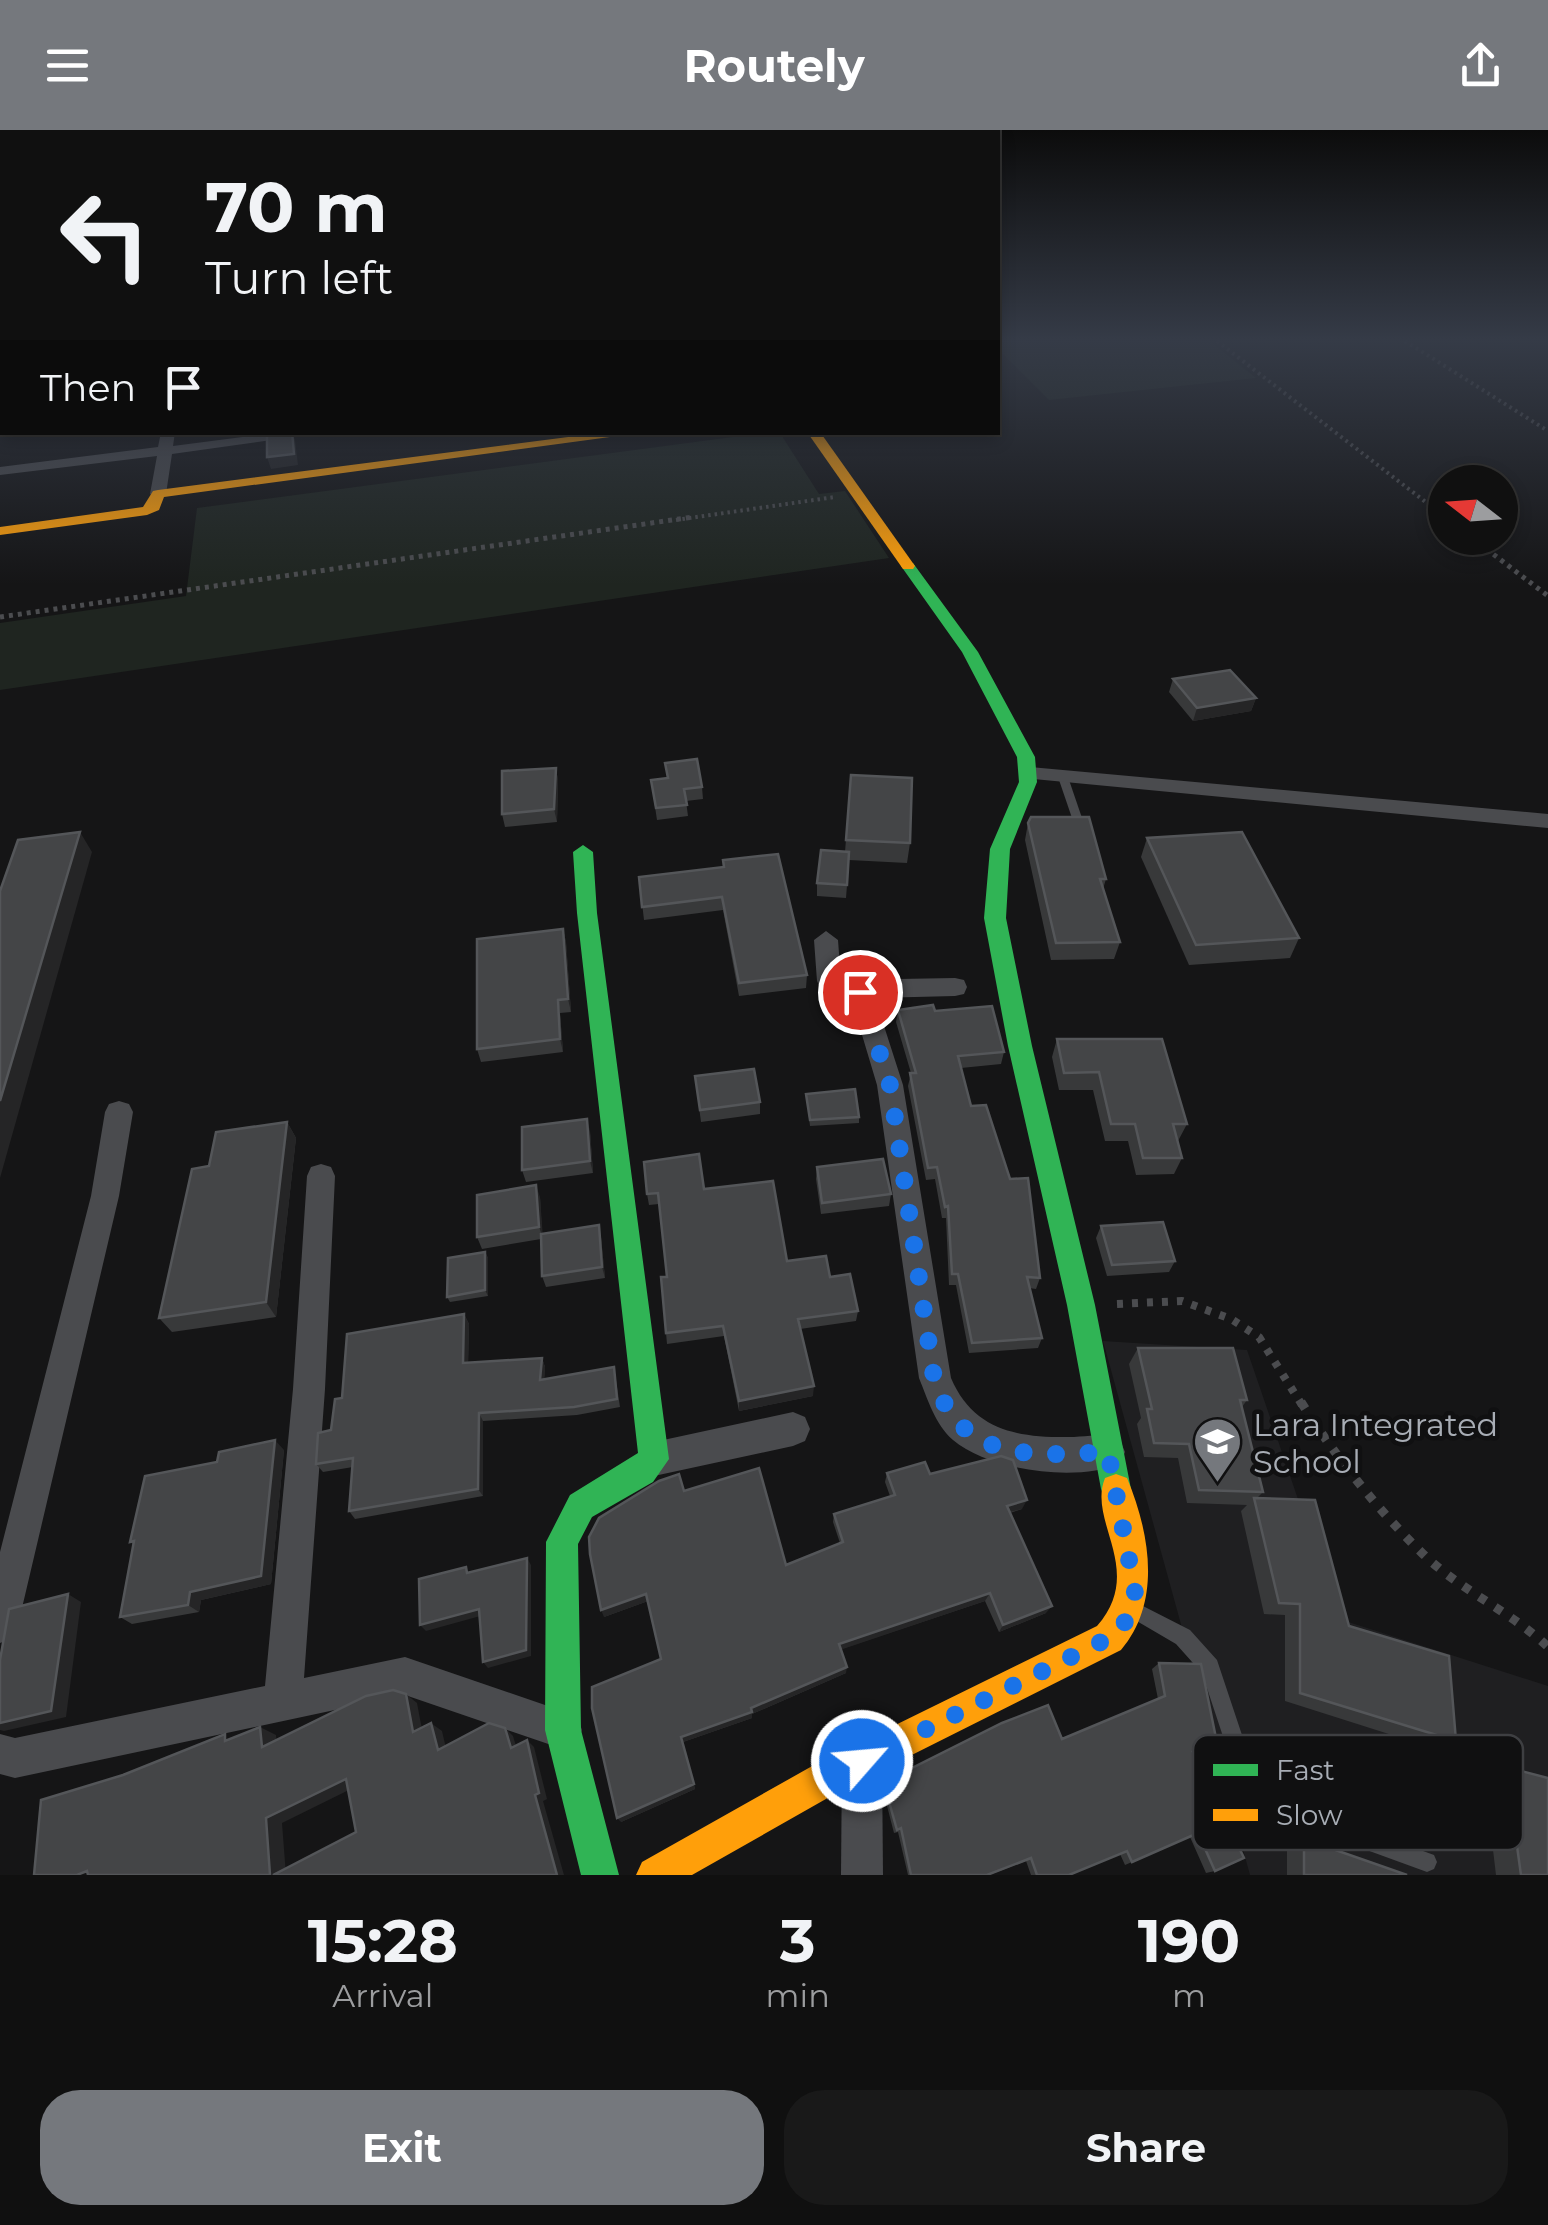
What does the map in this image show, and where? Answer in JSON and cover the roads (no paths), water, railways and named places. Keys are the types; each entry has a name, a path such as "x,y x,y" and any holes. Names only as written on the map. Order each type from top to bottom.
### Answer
{"street":[{"path":"0,531 154,507 167,435"},
{"path":"0,472 297,435"},
{"path":"158,494 618,435"},
{"path":"655,1875 862,1761 1109,1638 1125,1625 1133,1610 1135,1590 1081,1305 1020,1046 995,918 1000,849 1030,774 1014,732 970,652 815,435"},
{"path":"1030,774 1548,821"},
{"path":"583,852 587,913 654,1459"},
{"path":"826,940 833,989 860,992 955,987"},
{"path":"860,992 890,1085 934,1378 942,1402 956,1422 997,1448 1045,1456 1108,1452"},
{"path":"0,1625 105,1196 119,1112"},
{"path":"283,1704 322,1176"},
{"path":"600,1875 563,1730 562,1542 582,1506 642,1471 654,1459 793,1429"},
{"path":"0,1754 15,1758 405,1676 563,1730"},
{"path":"862,1761 862,1875"}],"lane":[{"path":"1063,776 1077,818"},
{"path":"1133,1610 1183,1637 1210,1666 1232,1735"},
{"path":"1394,1850 1427,1862"}],"place":[{"name":"Lara Integrated School","path":"1218,1484"}]}
